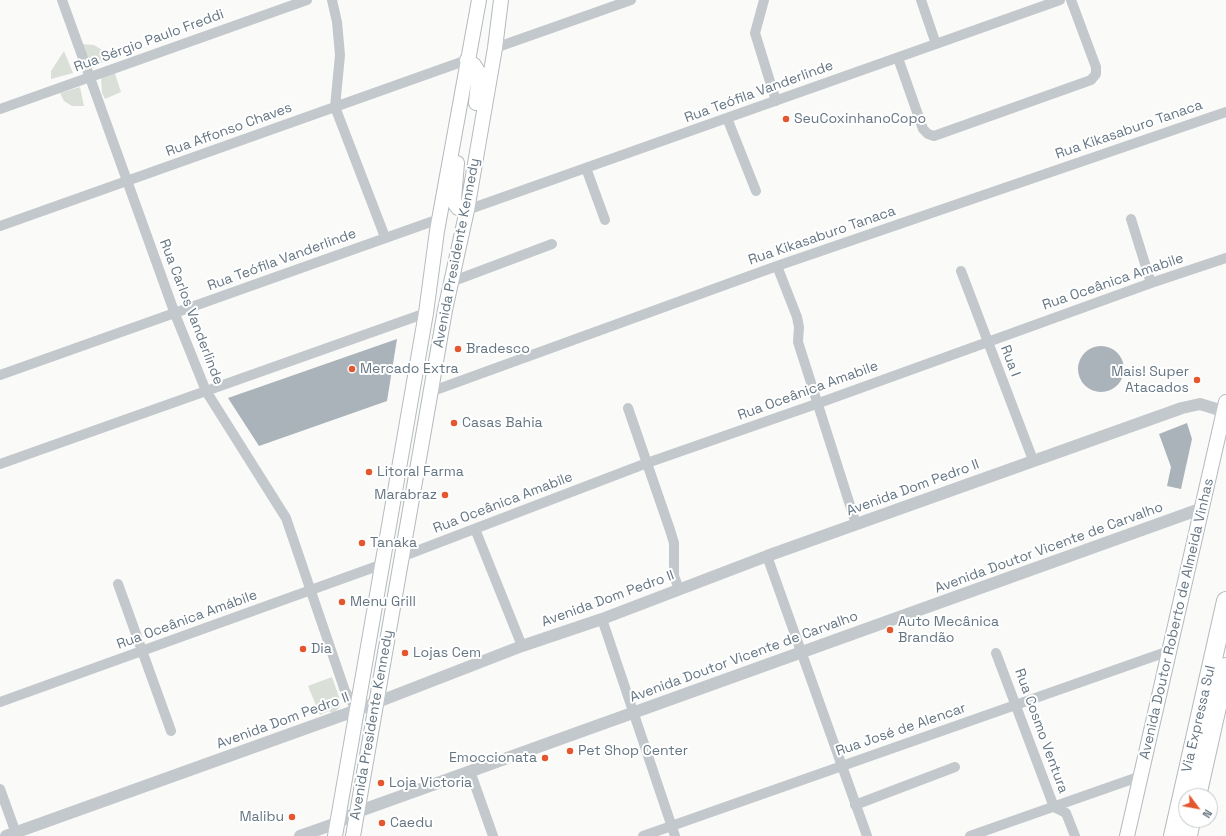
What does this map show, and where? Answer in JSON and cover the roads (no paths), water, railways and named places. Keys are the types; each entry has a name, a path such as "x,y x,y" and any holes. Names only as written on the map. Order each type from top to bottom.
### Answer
{"highway":[{"name":"Via Expressa Sul","path":"1172,836 1226,601"},
{"name":"Via Expressa Sul","path":"1199,788 1226,667"}],"main road":[{"name":"Avenida Presidente Kennedy","path":"336,829 426,313 439,219 479,0"},
{"name":"Avenida Presidente Kennedy","path":"353,836 375,702 430,392 451,282 467,210 495,48 501,0"},
{"path":"467,60 474,65 479,73 475,118 477,150"},
{"path":"453,140 458,150 454,199 458,208 467,210"},
{"name":"Avenida Doutor Roberto de Almeida Vinhas","path":"1127,836 1200,509 1225,409"},
{"path":"1213,460 1226,435"}],"street":[{"name":"Rua Carlos Vanderlinde","path":"62,0 126,181 175,314 206,391 286,518 312,590 345,691 357,710"},
{"name":"Rua Sérgio Paulo Freddi","path":"0,109 307,0"},
{"path":"332,0 337,22 340,49 335,107 385,237"},
{"path":"495,48 631,0"},
{"path":"764,0 755,33 776,101"},
{"path":"921,0 936,44"},
{"name":"Rua Teófila Vanderlinde","path":"467,210 1060,0"},
{"path":"898,58 923,129 928,134 934,136 1091,80 1096,74 1096,67 1070,0"},
{"name":"Rua Affonso Chaves","path":"0,226 467,60"},
{"name":"Rua Kikasaburo Tanaca","path":"430,392 777,266 1226,112"},
{"path":"727,118 756,191"},
{"path":"586,168 605,220"},
{"name":"Rua Teófila Vanderlinde","path":"0,375 439,219"},
{"path":"1131,219 1151,282"},
{"path":"451,282 552,244"},
{"name":"Rua Oceânica Amabile","path":"401,557 647,463 819,403 1151,282 1226,258"},
{"path":"777,266 796,317 799,327 798,342 819,403 856,524"},
{"name":"Rua I","path":"961,272 1033,460"},
{"path":"0,464 426,313"},
{"name":"Avenida Dom Pedro II","path":"13,835 357,710 522,646 602,619 767,556 1033,460 1182,408 1200,404 1225,409"},
{"path":"628,408 674,543 674,576 679,589"},
{"name":"Avenida Doutor Vicente de Carvalho","path":"300,836 336,829 357,812 1200,509"},
{"path":"475,529 522,646"},
{"path":"767,556 867,836"},
{"name":"Rua Oceânica Amábile","path":"0,702 383,564"},
{"path":"118,584 171,731"},
{"path":"602,619 675,836"},
{"name":"Rua José de Alencar","path":"642,836 1169,651"},
{"name":"Rua Cosmo Ventura","path":"996,653 1017,705 1054,807 1066,813 1074,836"},
{"path":"855,805 955,767"},
{"path":"470,771 493,836"},
{"path":"970,836 1141,776"},
{"path":"0,789 13,835"}],"place":[{"name":"SeuCoxinhanoCopo","path":"786,119"},
{"name":"Bradesco","path":"458,349"},
{"name":"Mercado Extra","path":"352,369"},
{"name":"Mais! Super Atacados","path":"1197,380"},
{"name":"Casas Bahia","path":"454,423"},
{"name":"Litoral Farma","path":"369,472"},
{"name":"Marabraz","path":"445,495"},
{"name":"Tanaka","path":"362,543"},
{"name":"Menu Grill","path":"342,602"},
{"name":"Auto Mecânica Brandão","path":"890,630"},
{"name":"Dia","path":"303,649"},
{"name":"Lojas Cem","path":"405,653"},
{"name":"Pet Shop Center","path":"570,751"},
{"name":"Emoccionata","path":"545,758"},
{"name":"Loja Victoria","path":"381,783"},
{"name":"Malibu","path":"292,817"},
{"name":"Caedu","path":"382,823"}]}
